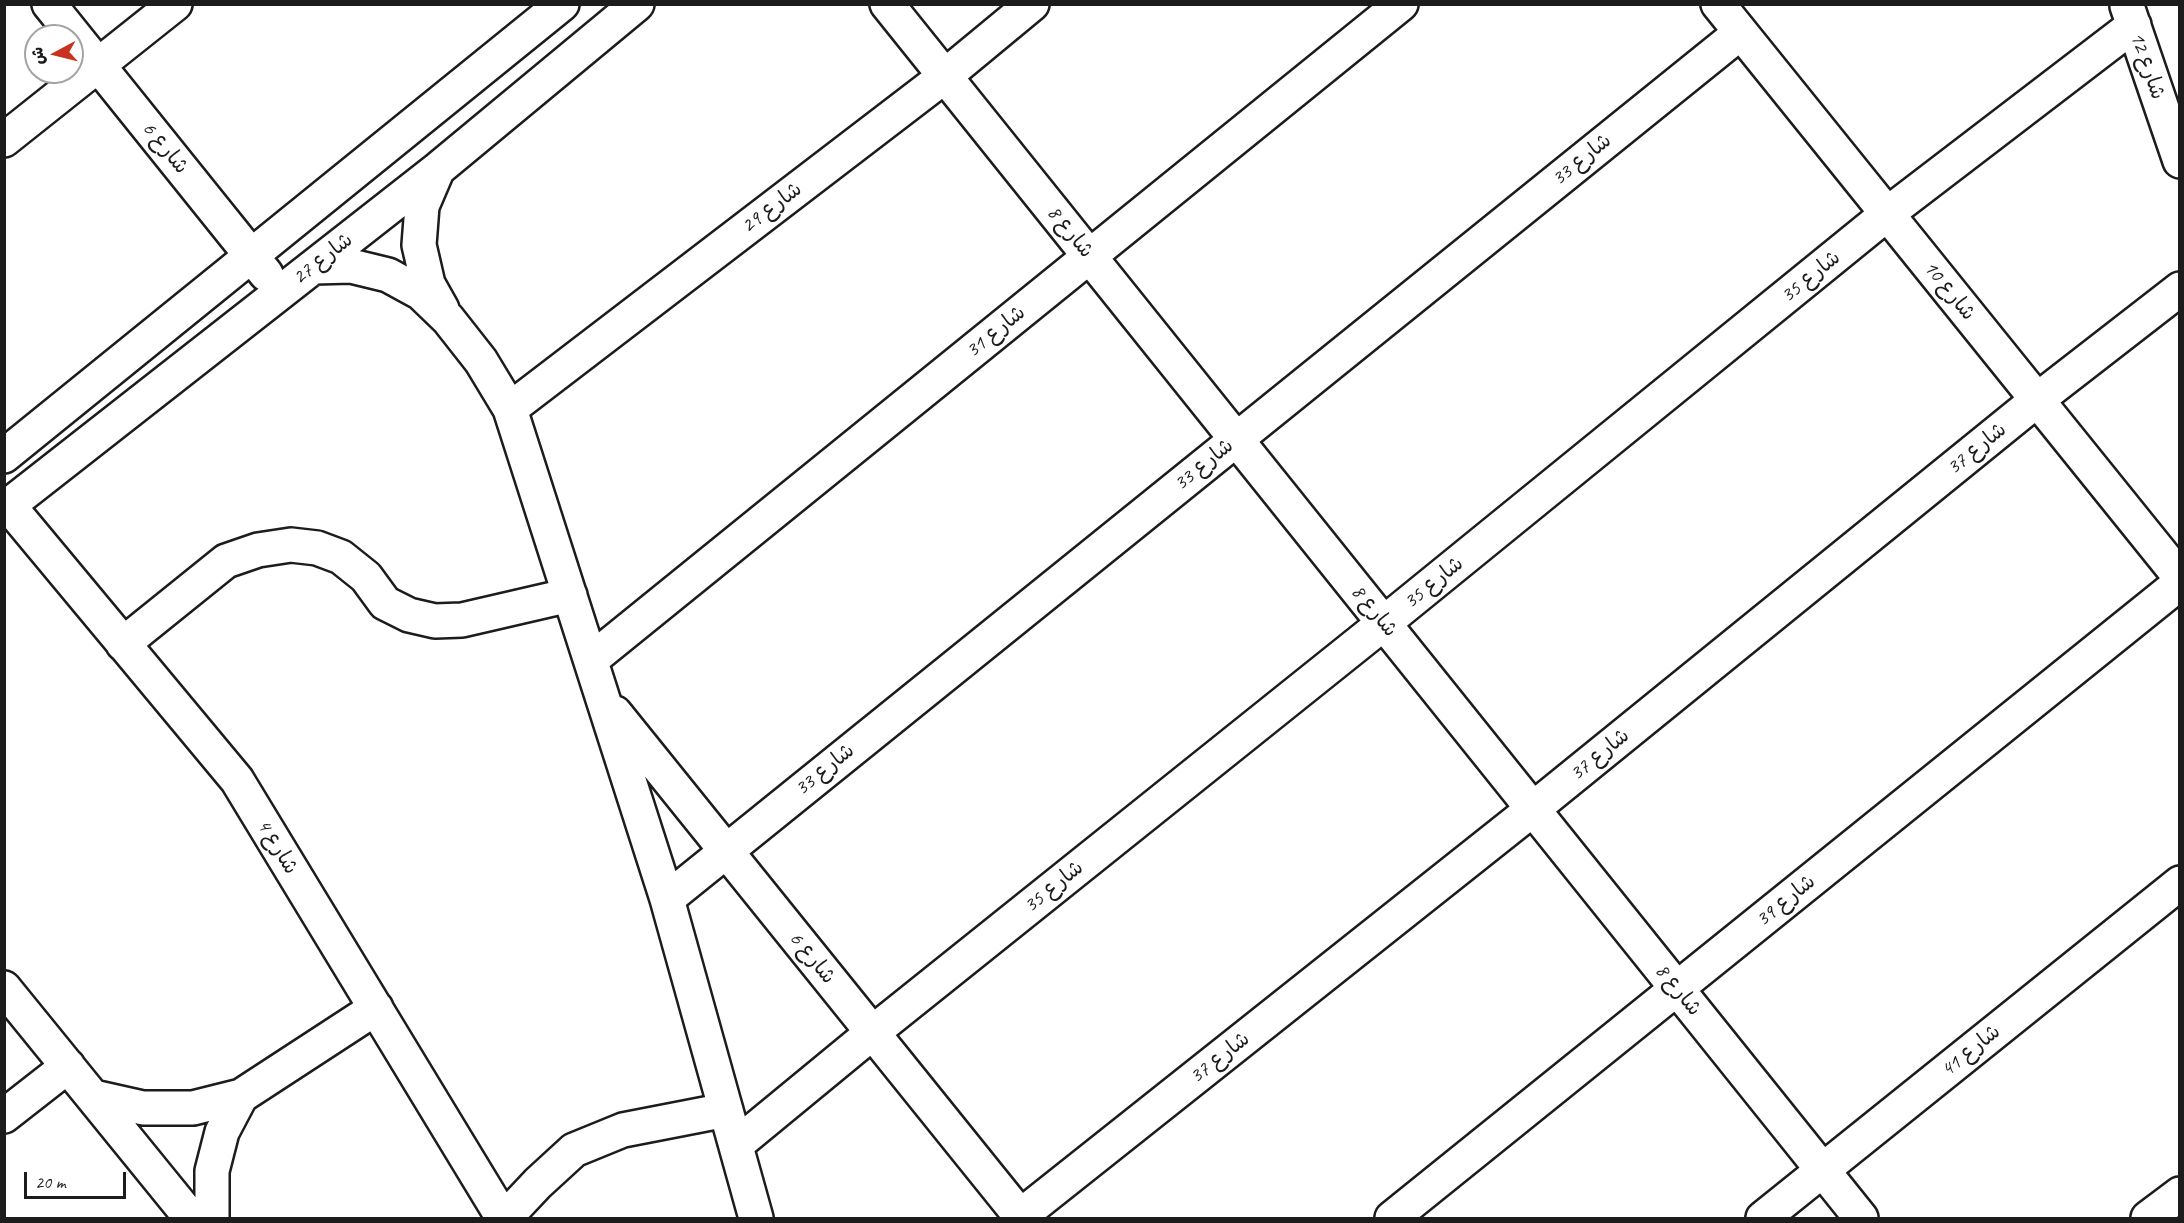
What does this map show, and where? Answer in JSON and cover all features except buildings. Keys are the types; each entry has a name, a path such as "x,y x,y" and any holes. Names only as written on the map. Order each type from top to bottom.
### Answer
{"street":[{"name":"شارع 6","path":"49,4 281,291"},
{"path":"4,140 175,4"},
{"path":"4,456 562,4"},
{"name":"شارع 27","path":"7,508 438,170 637,4"},
{"name":"شارع 8","path":"887,4 1861,1218"},
{"name":"شارع 29","path":"510,409 945,76 1032,4"},
{"name":"شارع 31","path":"591,660 1401,4"},
{"name":"شارع 10","path":"1718,4 2180,577"},
{"name":"شارع 12","path":"2130,10 2180,161"},
{"name":"شارع 35","path":"736,1144 872,1032 1384,623 1887,214 2130,10"},
{"name":"شارع 33","path":"667,898 1740,33"},
{"path":"438,170 422,206 419,245 428,284 448,318 481,361 510,409 667,898 756,1218"},
{"path":"314,267 351,266 388,275 421,293 448,318"},
{"name":"شارع 37","path":"1020,1218 1533,809 2037,400 2180,290"},
{"name":"شارع 4","path":"7,508 237,780 504,1218"},
{"path":"123,644 226,561 258,550 291,545 317,548 341,558 366,577 385,603 409,615 435,621 462,620 570,595"},
{"name":"شارع 39","path":"1392,1218 2180,582"},
{"name":"شارع 6","path":"602,697 1020,1218"},
{"name":"شارع 41","path":"1763,1218 2180,883"},
{"path":"4,988 191,1218"},
{"path":"94,1097 143,1108 193,1108 241,1096 376,1008"},
{"path":"4,1116 68,1066"},
{"path":"212,1218 212,1171 222,1132 241,1096"},
{"path":"504,1218 574,1150 623,1130 726,1110"},
{"path":"2148,1218 2180,1194"}]}
